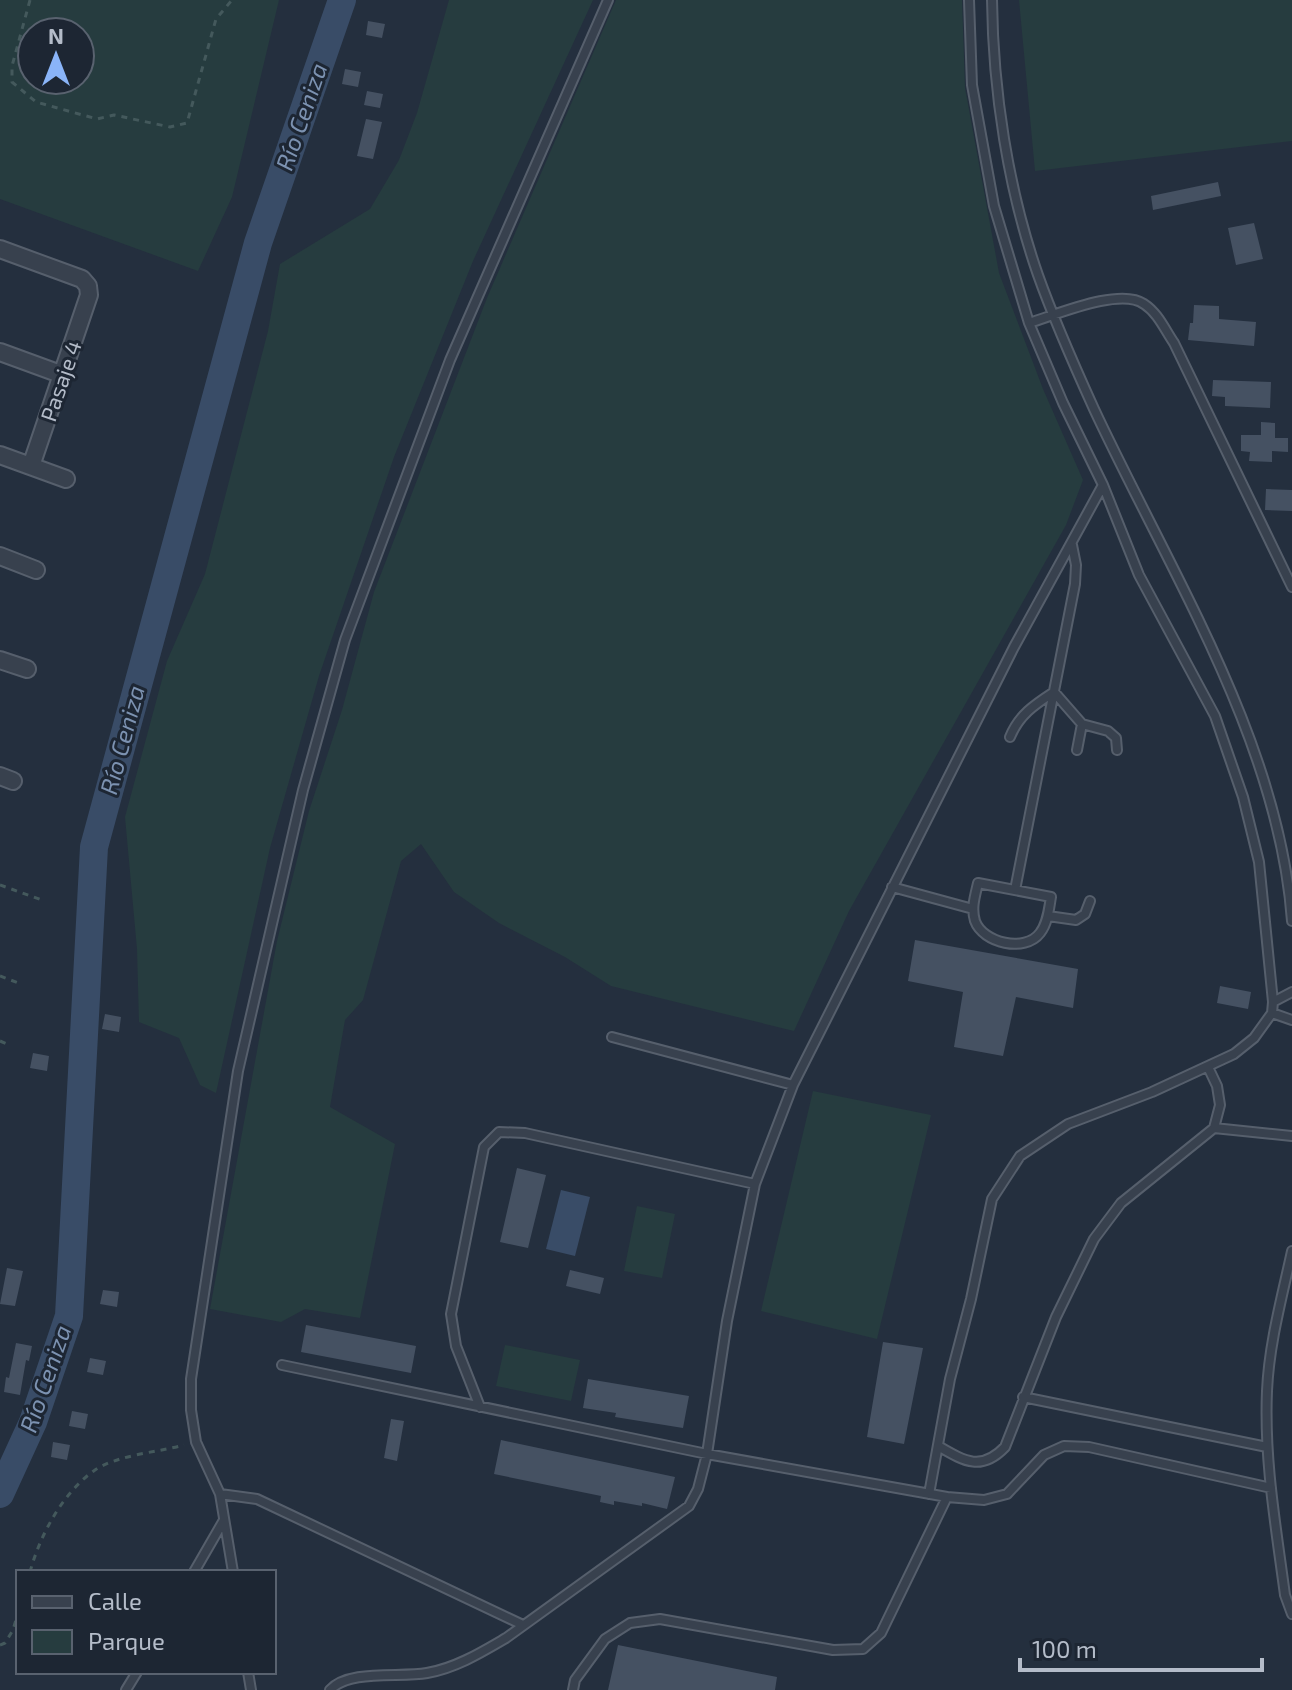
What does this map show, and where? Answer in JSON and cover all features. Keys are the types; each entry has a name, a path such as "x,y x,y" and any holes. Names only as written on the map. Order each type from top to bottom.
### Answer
{"street":[{"name":"Pasaje 4","path":"0,249 82,279 88,286 89,295 31,466"},
{"path":"0,352 63,375"},
{"path":"0,455 66,479"},
{"path":"0,556 36,570"},
{"path":"0,660 27,669"}],"lane":[{"path":"233,1570 220,1494 196,1442 191,1410 191,1379 238,1071 303,790 345,640 450,360 608,0"},
{"path":"929,1494 950,1379 992,1199 1020,1156 1068,1124 1234,1054 1254,1038 1272,1013 1273,1002 1259,862 1243,797 1215,716 1139,575 1103,485 1029,323 994,206 972,85 969,0"},
{"path":"992,0 1004,135 1017,200 1037,272 1094,409 1235,701 1272,809 1283,854 1292,921"},
{"path":"1029,323 1095,303 1121,299 1143,303 1155,314 1174,343 1292,587"},
{"path":"330,1690 351,1678 426,1673 453,1666 479,1654 689,1506 698,1489 707,1454 727,1321 755,1184 793,1085 1014,647 1103,485"},
{"path":"1015,890 1075,584 1076,565 1072,544"},
{"path":"1054,692 1082,724 1108,731 1116,738 1117,750"},
{"path":"1010,737 1016,723 1029,708 1054,692"},
{"path":"1077,750 1082,724"},
{"path":"978,883 1051,897 1048,916 1039,935 1025,942 1006,943 988,938 976,924 973,909 978,883"},
{"path":"892,887 973,909"},
{"path":"1048,916 1076,920 1085,914 1090,901"},
{"path":"1273,1002 1292,992"},
{"path":"1272,1013 1292,1020"},
{"path":"612,1037 793,1085"},
{"path":"938,1446 960,1459 977,1462 993,1459 1005,1447 1056,1317 1094,1239 1121,1203 1214,1128 1220,1105 1217,1086 1208,1067"},
{"path":"1214,1128 1292,1136"},
{"path":"480,1407 456,1346 451,1314 484,1147 499,1132 525,1133 755,1184"},
{"path":"1292,1251 1272,1345 1267,1389 1271,1488 1285,1595 1292,1614"},
{"path":"282,1365 707,1454 947,1497 984,1500 1007,1494 1044,1455 1064,1446 1089,1447 1271,1488"},
{"path":"1023,1397 1267,1447"},
{"path":"220,1494 257,1499 523,1625"},
{"path":"573,1690 575,1680 605,1639 630,1623 660,1619 833,1650 863,1649 881,1633 947,1497"},
{"path":"195,1570 225,1520"}],"path":[{"path":"30,0 12,66 12,82 36,102 97,119 114,115 170,127 187,123 216,19 232,0"},
{"path":"0,885 42,900"},
{"path":"0,976 21,984"},
{"path":"0,1041 7,1044"},
{"path":"31,1570 44,1533 75,1489 96,1469 129,1457 196,1442"},
{"path":"0,1645 5,1643 16,1620"}],"green space":[{"path":"0,0 279,0 232,197 198,271 0,199"},
{"path":"449,0 593,0 473,261 394,457 319,676 270,848 216,1093 200,1085 179,1038 139,1022 137,949 125,817 167,661 205,574 268,331 280,264 370,209 399,160 417,113"},
{"path":"616,0 962,0 965,88 999,273 1043,389 1083,480 1066,525 849,911 794,1031 611,986 565,957 499,923 454,892 421,844 401,861 363,1000 345,1020 330,1107 395,1144 360,1318 305,1309 281,1322 210,1309 277,941 309,811 342,710 374,592 487,298"},
{"path":"1019,0 1292,0 1292,141 1035,171"},
{"path":"813,1091 931,1115 877,1339 761,1311"},
{"path":"637,1206 675,1214 662,1278 624,1271"},
{"path":"505,1345 580,1360 571,1401 496,1386"}],"water":[{"path":"561,1190 590,1197 575,1256 546,1249"}],"building":[{"path":"368,21 385,24 382,38 366,35"},
{"path":"345,69 361,72 358,87 342,84"},
{"path":"367,91 383,94 380,108 364,105"},
{"path":"366,119 382,122 373,159 357,156"},
{"path":"1218,182 1221,196 1153,210 1151,196"},
{"path":"1254,223 1263,259 1236,265 1228,228"},
{"path":"1194,305 1219,306 1219,319 1256,322 1254,346 1188,340"},
{"path":"1213,380 1271,382 1270,408 1225,406 1225,397 1212,396"},
{"path":"1261,422 1275,423 1275,438 1288,438 1288,452 1272,451 1272,462 1249,461 1250,452 1241,451 1241,435 1261,435"},
{"path":"1266,489 1292,490 1292,511 1265,510"},
{"path":"915,940 1078,969 1073,1008 1016,997 1003,1056 954,1047 963,992 908,981"},
{"path":"1220,986 1251,992 1248,1009 1217,1003"},
{"path":"105,1014 121,1017 119,1032 102,1029"},
{"path":"33,1053 49,1056 47,1071 30,1068"},
{"path":"517,1168 546,1175 528,1248 500,1242"},
{"path":"7,1268 23,1271 15,1306 0,1304"},
{"path":"570,1270 604,1278 600,1294 566,1286"},
{"path":"103,1290 119,1292 117,1307 100,1304"},
{"path":"306,1325 416,1346 411,1373 301,1352"},
{"path":"883,1342 923,1348 904,1444 867,1437"},
{"path":"16,1343 32,1346 29,1361 26,1360 20,1395 4,1392"},
{"path":"90,1358 106,1361 103,1375 87,1372"},
{"path":"588,1379 689,1396 683,1428 615,1417 616,1413 583,1408"},
{"path":"72,1411 88,1414 85,1429 69,1426"},
{"path":"391,1419 404,1421 397,1461 384,1458"},
{"path":"501,1440 675,1477 667,1509 642,1503 642,1506 614,1501 614,1505 600,1502 601,1496 494,1474"},
{"path":"53,1442 70,1445 67,1460 51,1457"},
{"path":"618,1645 777,1677 775,1690 608,1690"}],"waterway":[{"name":"Río Ceniza","path":"0,1494 33,1422 69,1316 94,847 258,243 342,0"}]}
